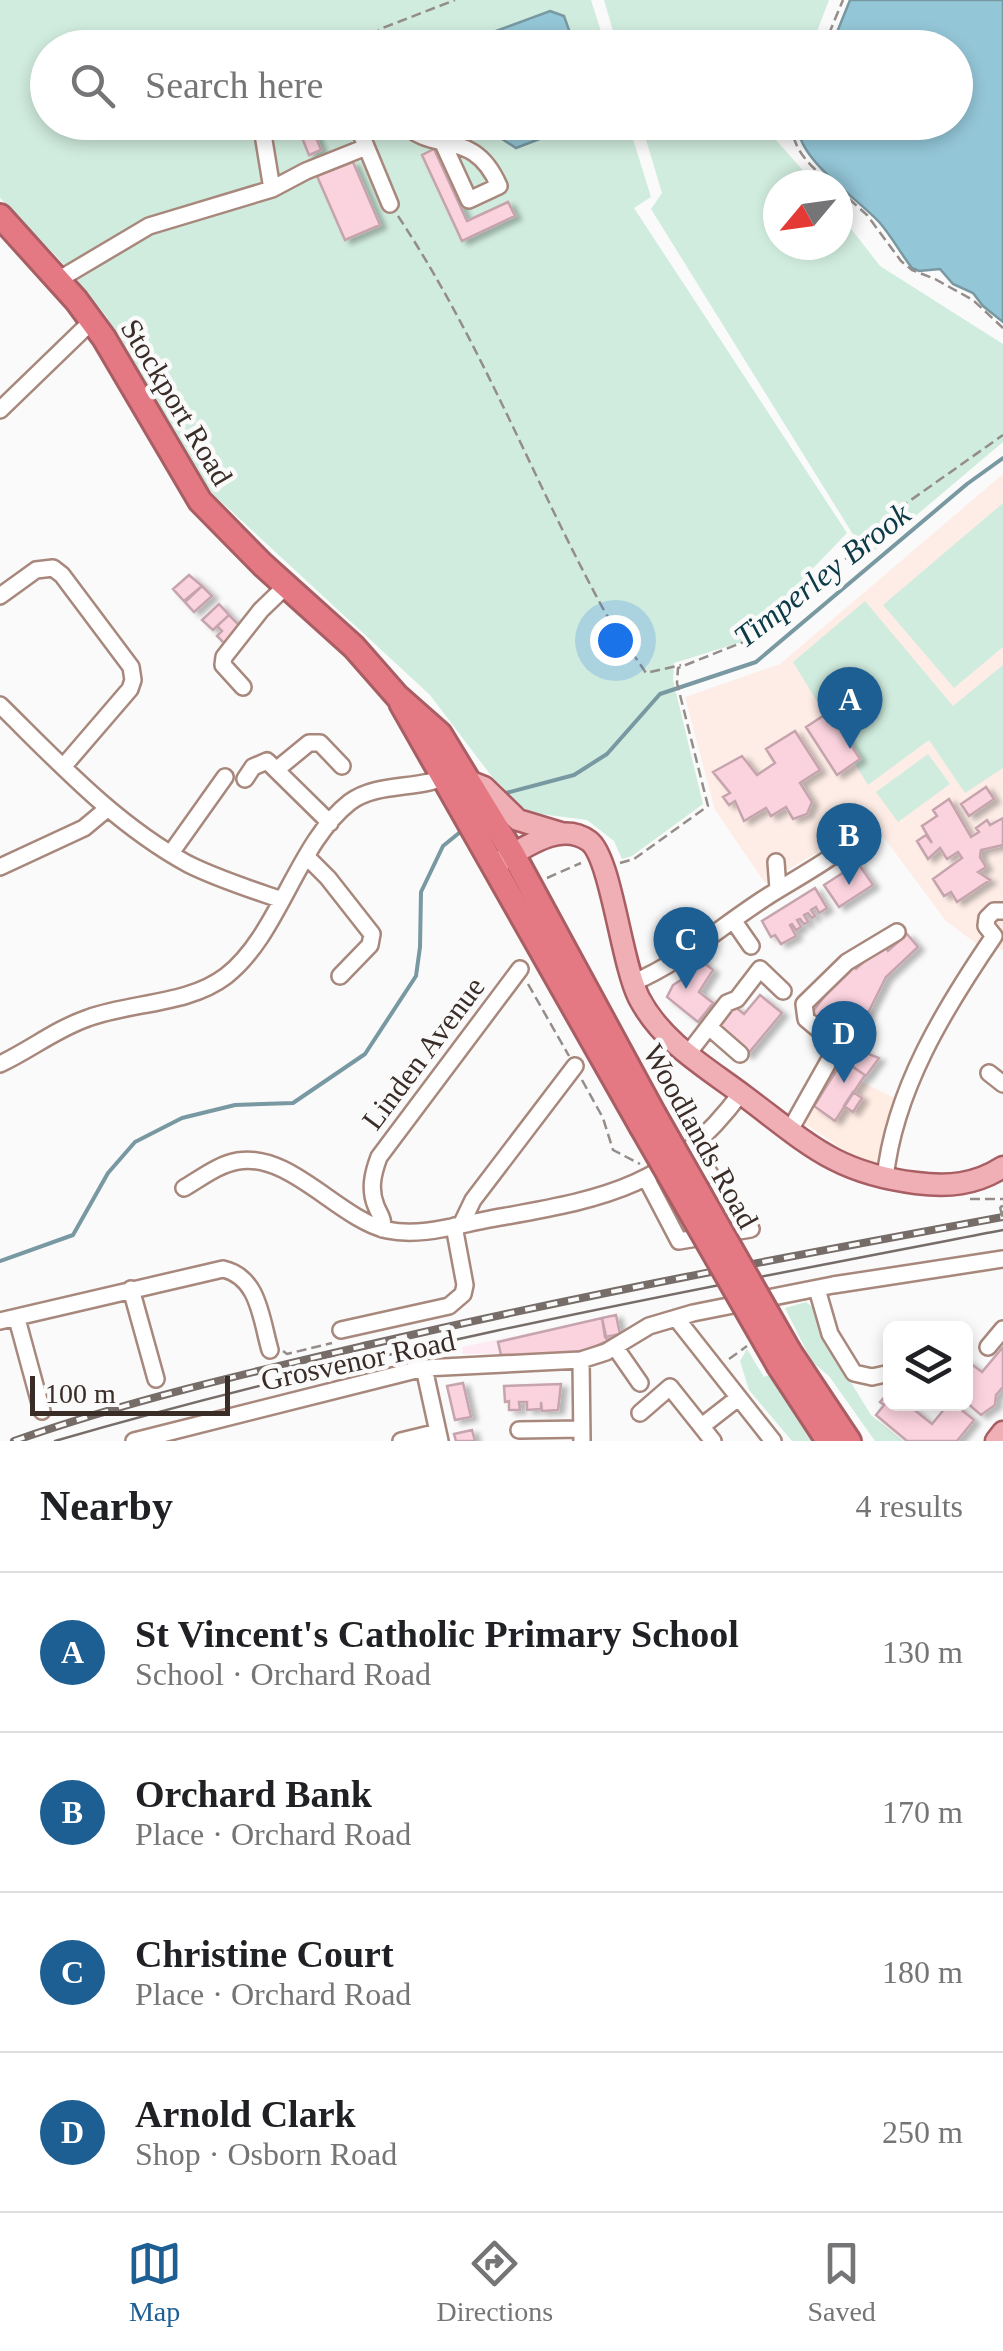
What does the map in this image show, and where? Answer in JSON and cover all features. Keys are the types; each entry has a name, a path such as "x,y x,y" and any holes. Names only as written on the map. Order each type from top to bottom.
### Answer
{"highway":[{"name":"Stockport Road","path":"0,216 92,321 124,369 193,492 220,523 354,647 397,696 432,724 503,860"},
{"name":"Woodlands Road","path":"503,860 828,1441"},
{"name":"Woodlands Road","path":"784,1359 849,1441"}],"main road":[{"path":"459,776 484,788 518,820 578,834 592,844 603,861 632,984 654,1021 687,1055 790,1130 850,1169 885,1179 953,1185 982,1179 1003,1167"},
{"path":"503,860 561,833"},
{"path":"996,1441 1003,1432"}],"street":[{"path":"263,140 272,189"},
{"path":"363,140 390,204"},
{"path":"58,280 149,226 272,189 366,147"},
{"path":"0,410 92,321"},
{"path":"0,596 36,570 57,570 131,667 130,689 63,767"},
{"path":"243,686 226,671 224,657 261,610 286,586"},
{"path":"0,705 108,808 171,854 206,872 282,900"},
{"path":"276,770 310,743 320,743 342,766"},
{"path":"245,778 253,767 267,762 330,822"},
{"path":"0,1064 80,1021 179,996 216,982 247,954 330,822 348,803 362,796 459,776"},
{"path":"171,854 225,778"},
{"path":"0,867 84,828 108,808"},
{"path":"632,984 663,969 831,856"},
{"path":"308,858 372,934 370,945 340,976"},
{"path":"776,862 778,889"},
{"path":"885,1179 895,1130 916,1073 953,998 999,936 986,926 987,918 1003,911"},
{"path":"733,920 751,946"},
{"path":"790,1130 835,1050 831,1040 806,1019 804,1004 848,962 898,932"},
{"name":"Linden Avenue","path":"382,1229 384,1221 374,1203 372,1189 379,1157 520,969"},
{"path":"687,1055 727,1003 737,1000 760,969 783,991"},
{"path":"708,1027 740,1054"},
{"path":"341,1330 360,1318 456,1302 466,1285 458,1225 575,1066"},
{"path":"989,1073 1003,1084"},
{"path":"184,1188 232,1162 263,1162 382,1229 410,1233 458,1225 578,1203 644,1172 672,1165 741,1093"},
{"path":"692,1148 710,1174"},
{"path":"644,1172 679,1241 751,1229"},
{"name":"Grosvenor Road","path":"144,1440 424,1368 581,1360 615,1347 644,1328 676,1318 818,1289 1003,1259"},
{"path":"0,1321 220,1269 234,1272 252,1287 270,1350"},
{"path":"131,1289 156,1379"},
{"path":"818,1289 830,1334 854,1373 883,1374"},
{"path":"676,1318 773,1441"},
{"path":"17,1319 41,1411"},
{"path":"988,1347 1003,1329"},
{"path":"615,1347 640,1383"},
{"path":"520,1430 582,1435 581,1360"},
{"path":"401,1441 439,1436 424,1368"},
{"path":"640,1412 670,1387 712,1441"},
{"path":"702,1426 738,1398"}],"path":[{"path":"379,30 455,0"},
{"path":"830,30 843,0"},
{"path":"796,140 806,161 816,170"},
{"path":"853,203 878,227 901,261 973,300 1003,328"},
{"path":"390,204 427,259 515,427 601,606 646,673 736,648 798,588 844,561 886,528 901,507 1003,435"},
{"path":"546,879 603,861 634,859 708,806 678,685 677,672 683,664"},
{"path":"520,969 603,1118 613,1150 644,1172"},
{"path":"1002,1209 1003,1220"},
{"path":"270,1350 287,1354 336,1342 341,1330"},
{"path":"716,1369 748,1345"}],"shaded area":[{"path":"1003,474 1003,951 981,939 978,945 946,921 882,835 878,837 872,829 871,818 853,806 837,806 826,819 818,852 765,883 715,810 685,697 780,664"},
{"path":"851,1047 879,1058 862,1082 896,1099 877,1161 872,1163 847,1152 804,1123"},
{"path":"616,1315 620,1334 577,1353 463,1354 462,1347"}],"green space":[{"path":"0,0 591,0 601,30 30,30 30,140 633,140 651,197 634,208 847,533 742,642 674,663 673,680 703,804 632,856 622,859 614,841 587,820 533,813 517,804 430,695 216,497 201,479 106,316 58,258 0,198"},
{"path":"604,0 829,0 818,30 613,30"},
{"path":"646,140 776,140 803,170 763,170 763,260 853,260 853,231 880,266 1003,344 1003,442 867,557 651,209 662,193"},
{"path":"1003,503 1003,647 954,688 883,605"},
{"path":"865,601 953,706 1003,665 1003,768 965,793 929,740 868,785 793,662"},
{"path":"928,754 950,784 898,822 876,792"},
{"path":"806,1302 816,1310 829,1347 871,1415 903,1441 875,1441 829,1376 812,1362 785,1308"},
{"path":"747,1349 812,1441 792,1441 749,1390 740,1361"}],"water":[{"path":"850,0 1003,0 1003,322 973,293 953,284 940,269 912,268 880,223 853,199 853,170 822,170 802,140 973,140 973,30 838,30"},
{"path":"550,11 564,16 569,30 499,30"},
{"path":"504,140 537,140 516,148"}],"building":[{"path":"303,140 317,140 321,150 309,155"},
{"path":"434,149 467,221 508,202 515,216 462,241 422,155"},
{"path":"353,162 380,225 345,240 317,176"},
{"path":"189,575 202,586 184,601 173,589"},
{"path":"202,586 212,596 194,612 185,602"},
{"path":"219,604 229,615 213,630 202,620"},
{"path":"229,615 239,625 225,644 217,636 222,631 217,626"},
{"path":"829,712 860,759 837,775 806,727"},
{"path":"795,731 820,770 800,783 812,802 807,814 793,819 786,807 771,816 766,808 744,821 735,801 729,805 723,797 730,793 713,772 742,756 757,775 775,763 766,749"},
{"path":"986,787 994,799 969,816 961,804"},
{"path":"949,799 971,837 987,820 990,825 1003,818 1003,845 981,850 986,867 978,872 990,880 957,902 951,892 944,896 933,879 962,858 958,852 947,859 940,848 928,859 917,841 926,835 932,843 922,826 937,816 933,810"},
{"path":"858,863 873,885 839,907 824,885"},
{"path":"815,888 827,908 819,913 816,907 811,910 815,916 804,915 808,922 804,924 797,920 801,927 796,930 790,925 796,936 781,944 775,935 771,937 762,921"},
{"path":"907,934 918,947 886,977 850,1049 848,1040 811,1014 849,964 856,969 883,944 888,951"},
{"path":"698,958 713,970 699,992 713,1003 698,1022 667,997"},
{"path":"760,995 782,1013 747,1055 716,1028 734,1006 744,1014"},
{"path":"851,1047 879,1058 866,1076 843,1060"},
{"path":"843,1060 865,1075 835,1121 814,1106"},
{"path":"853,1092 862,1098 853,1112 844,1106"},
{"path":"616,1315 620,1334 605,1337 602,1318"},
{"path":"602,1318 607,1341 588,1350 556,1355 501,1355 498,1342"},
{"path":"1003,1347 1003,1387 996,1395 995,1405 981,1415 973,1408 973,1365 982,1372"},
{"path":"463,1383 471,1417 455,1420 447,1386"},
{"path":"561,1384 558,1410 542,1411 541,1402 541,1409 527,1410 527,1402 519,1402 520,1410 509,1410 509,1401 505,1402 504,1386"},
{"path":"883,1406 883,1411 916,1411 932,1424 943,1411 963,1411 974,1420 957,1441 907,1441 876,1415"},
{"path":"472,1430 475,1441 456,1441 454,1434"}],"waterway":[{"name":"Timperley Brook","path":"506,793 574,775 607,754 660,694 756,662 1003,458"},
{"name":"Timperley Brook","path":"0,1261 73,1235 108,1173 135,1142 182,1118 235,1105 293,1103 365,1054 416,976 421,892 443,846 459,833"}],"tram line":[{"path":"55,1441 408,1350 1003,1230"}],"railway":[{"path":"14,1441 192,1388 450,1326 1003,1217"}],"place":[{"name":"St Vincent's Catholic Primary School","path":"850,749"},
{"name":"Orchard Bank","path":"849,885"},
{"name":"Christine Court","path":"686,989"},
{"name":"Arnold Clark","path":"844,1083"}]}
